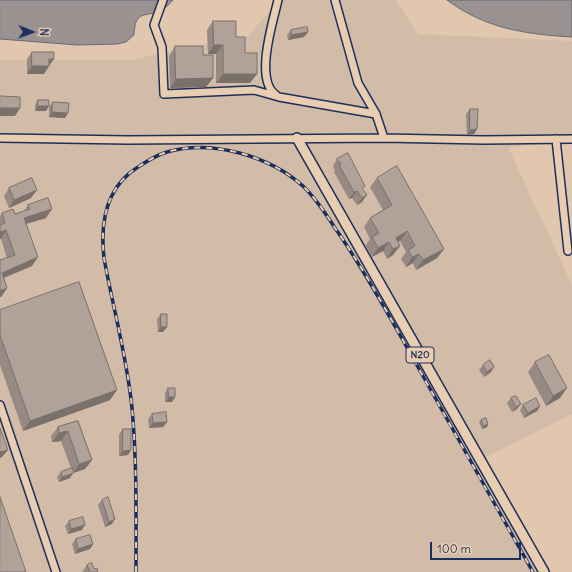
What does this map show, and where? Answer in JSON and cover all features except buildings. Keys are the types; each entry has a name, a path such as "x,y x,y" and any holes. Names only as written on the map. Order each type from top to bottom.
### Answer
{"main road":[{"name":"N20","path":"297,138 544,572"}],"street":[{"path":"163,0 154,25 162,47 164,94 254,90 279,97 376,114"},
{"path":"278,0 267,49 265,67 267,84 270,91 279,97"},
{"path":"335,0 358,83 376,114 384,138"},
{"path":"0,138 128,140 289,140 297,138 468,140 572,139"},
{"path":"556,139 568,251"},
{"path":"0,405 56,572"}],"shaded area":[{"path":"0,0 173,0 163,9 139,18 135,27 134,35 126,42 117,44 77,45 0,39"},
{"path":"276,0 396,0 418,34 572,41 572,141 508,147 572,285 572,414 478,461 541,572 0,572 0,60 130,60 248,36 274,6"},
{"path":"447,0 572,0 572,37 522,32 491,24 476,18"}],"railway":[{"path":"136,572 134,428 130,389 104,258 103,232 112,195 127,175 152,158 167,152 184,148 221,149 258,159 290,176 304,187 317,202 377,294 533,572"}]}
